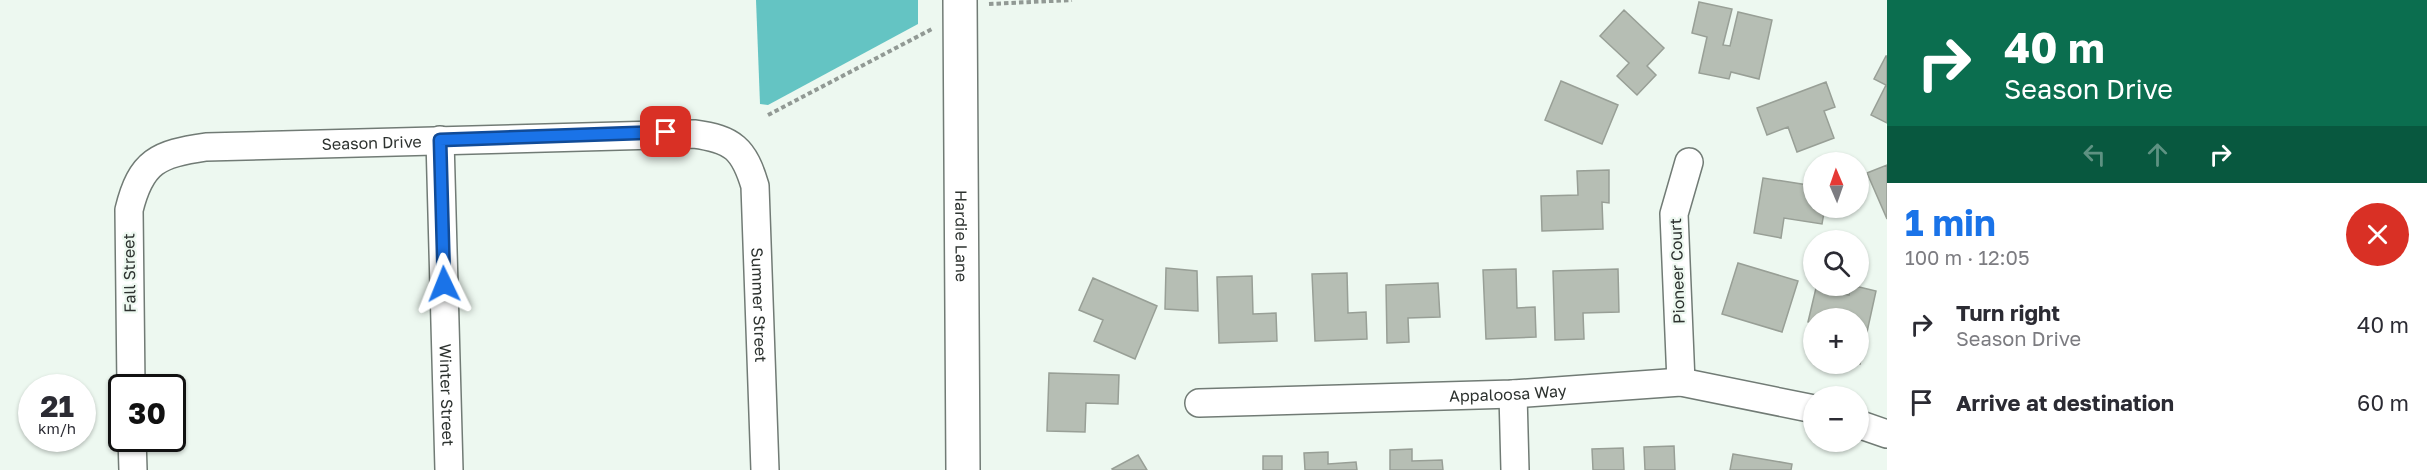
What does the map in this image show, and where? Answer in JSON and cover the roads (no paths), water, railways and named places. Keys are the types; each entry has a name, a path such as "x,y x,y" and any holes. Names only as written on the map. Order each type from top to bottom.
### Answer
{"street":[{"name":"Hardie Lane","path":"960,3 963,470"},
{"name":"Season Drive","path":"150,165 175,152 206,147 666,132 714,136 736,146"},
{"name":"Winter Street","path":"440,140 449,470"},
{"name":"Summer Street","path":"736,146 749,166 756,198 765,470"},
{"name":"Pioneer Court","path":"1681,382 1674,214 1689,162"},
{"name":"Fall Street","path":"131,374 129,210 136,183 150,165"},
{"name":"Appaloosa Way","path":"1199,403 1513,394 1681,382 1803,407"},
{"path":"1513,394 1515,470"},
{"path":"1869,428 1887,434"},
{"path":"132,452 133,470"}],"water":[{"path":"756,0 918,0 918,24 768,105 760,104"}]}
